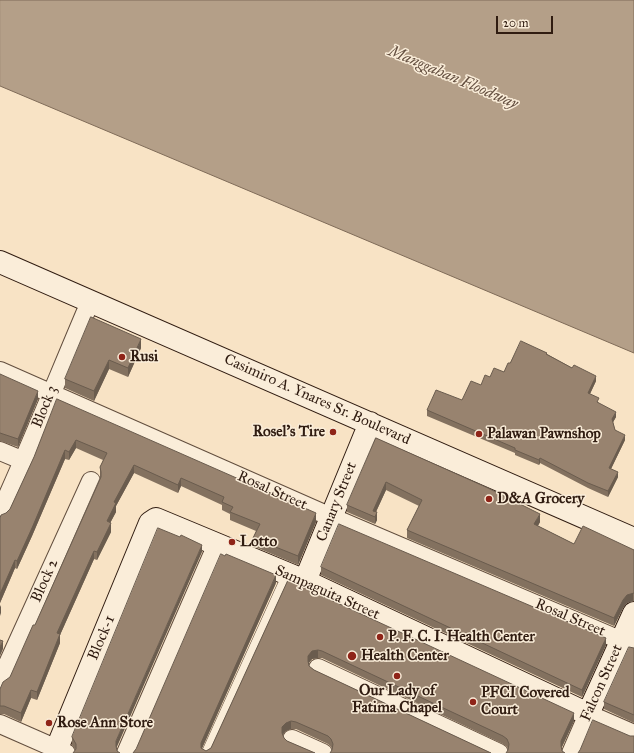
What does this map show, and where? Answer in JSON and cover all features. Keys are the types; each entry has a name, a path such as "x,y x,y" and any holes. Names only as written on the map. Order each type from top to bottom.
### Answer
{"street":[{"name":"Casimiro A. Ynares Sr. Boulevard","path":"0,262 634,539"},
{"name":"Block 3","path":"0,513 24,461 90,302"},
{"name":"Rosal Street","path":"0,371 331,517 628,643"},
{"name":"Canary Street","path":"296,578 331,517 370,423"},
{"path":"0,451 24,461"},
{"name":"Block 2","path":"0,681 91,481"},
{"name":"Sampaguita Street","path":"150,523 156,519 296,578 634,734"},
{"name":"Block-1","path":"59,752 150,523"},
{"path":"126,753 217,544"},
{"name":"Falcon Street","path":"571,753 588,714 628,643 634,613"},
{"path":"318,668 500,753"},
{"path":"0,724 59,752"},
{"path":"292,739 323,753"}],"lane":[{"path":"206,753 296,578"}],"water":[{"name":"Manggahan Floodway","path":"0,0 634,0 634,353 0,86"}],"building":[{"path":"91,317 141,339 128,368 109,360 94,391 65,379"},
{"path":"521,341 547,353 546,354 572,368 574,365 596,376 588,393 599,398 597,402 616,412 612,419 615,430 625,435 609,468 618,472 608,491 588,483 540,458 539,460 515,450 515,448 427,410 436,390 462,400 471,381 481,385 485,375 490,377 494,368 504,372"},
{"path":"0,374 38,391 18,439 0,433"},
{"path":"57,399 316,513 298,556 253,538 260,524 230,512 233,507 222,502 224,497 181,478 178,485 134,465 114,502 116,503 107,521 111,523 97,552 94,551 57,633 60,634 37,692 31,690 21,713 4,706 0,706 0,689 3,682 10,677 33,625 35,625 101,477 100,467 107,453 76,440 69,452 65,450 32,528 17,561 15,560 0,594 0,518 1,515 10,509 34,457"},
{"path":"376,438 488,488 540,514 534,524 574,544 583,526 634,550 634,593 627,595 623,600 614,618 407,530 422,500 386,482 373,511 377,512 375,517 347,505"},
{"path":"339,524 606,638 582,690 321,567"},
{"path":"158,528 180,537 181,535 202,545 116,741 117,751 120,753 73,753 76,749 76,744 72,737"},
{"path":"221,554 225,556 226,554 276,575 201,743 201,748 206,751 211,748 288,580 574,713 561,741 562,751 565,753 506,753 509,744 507,739 503,736 318,650 312,651 308,656 309,666 314,670 491,753 330,753 333,744 328,736 291,721 282,727 284,738 287,741 315,753 133,753"},
{"path":"0,640 3,641 0,647"},
{"path":"629,647 634,648 634,715 604,702"},
{"path":"593,720 630,736 634,736 634,753 578,753"}],"place":[{"name":"Rusi","path":"122,357"},
{"name":"Rosel's Tire","path":"333,432"},
{"name":"Palawan Pawnshop","path":"479,434"},
{"name":"D&A Grocery","path":"489,499"},
{"name":"Lotto","path":"232,542"},
{"name":"P. F. C. I. Health Center","path":"380,637"},
{"name":"Health Center","path":"352,656"},
{"name":"Our Lady of Fatima Chapel","path":"397,676"},
{"name":"PFCI Covered Court","path":"473,702"},
{"name":"Rose Ann Store","path":"49,723"}]}
